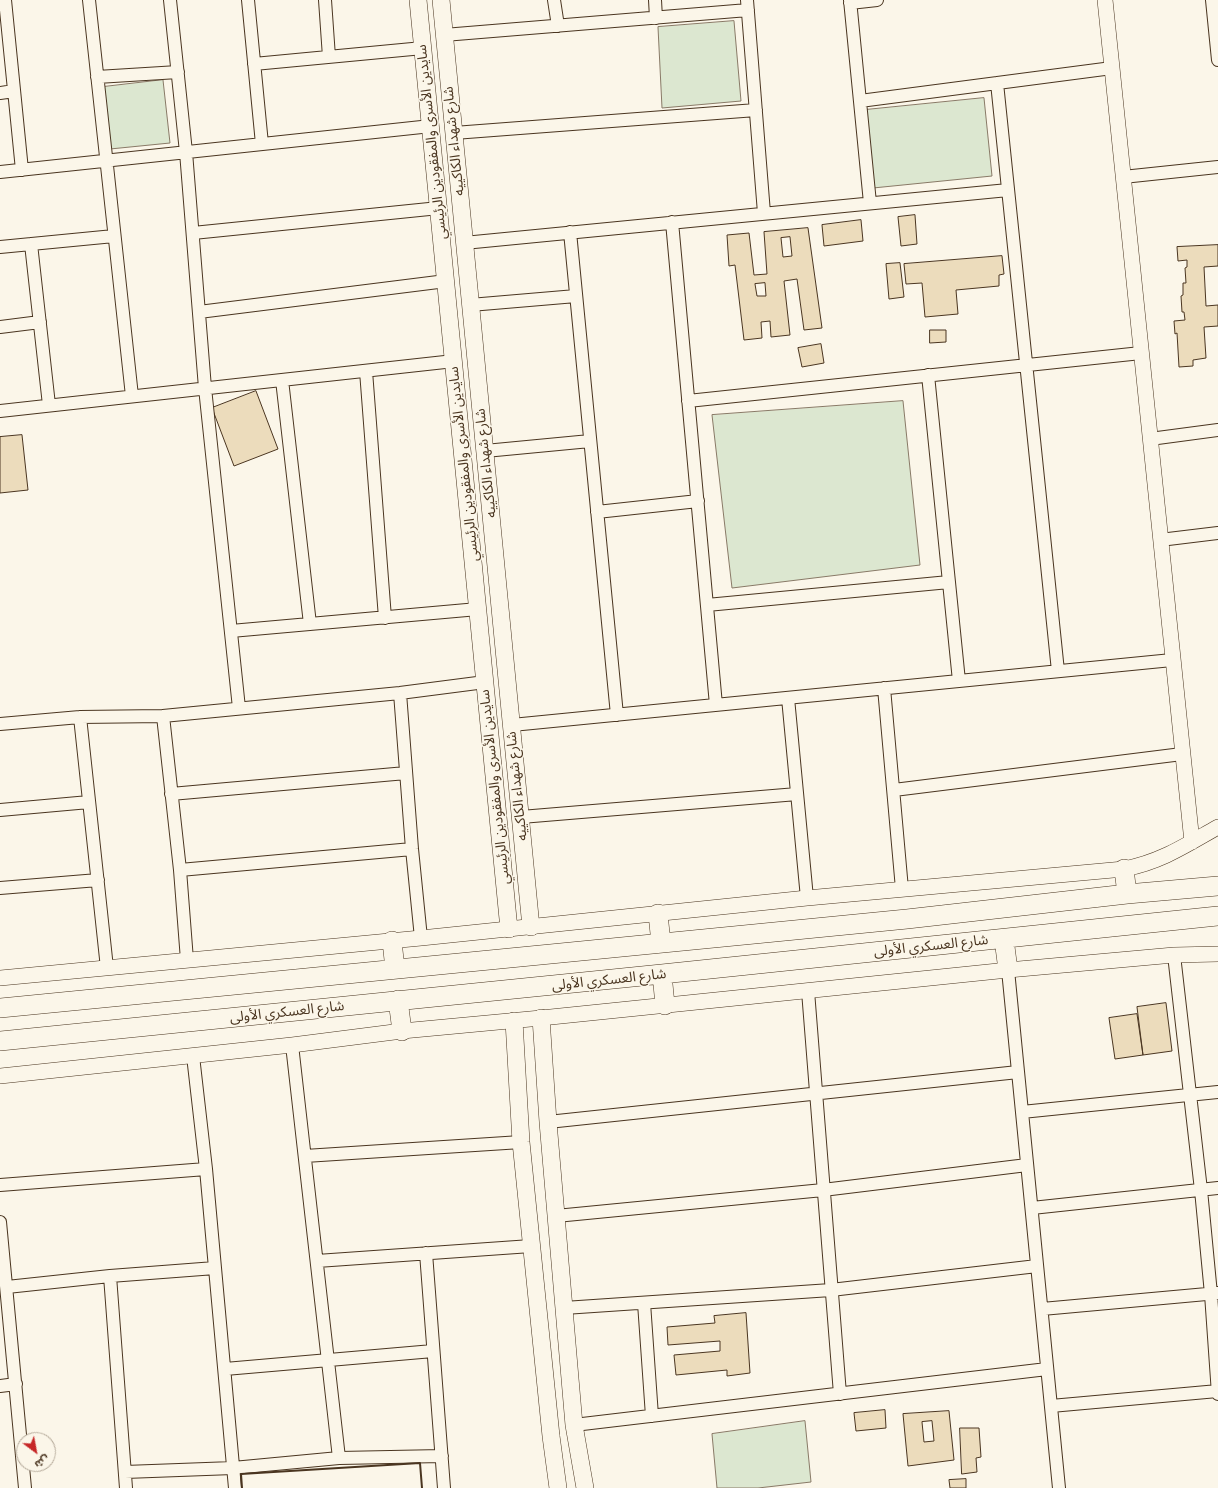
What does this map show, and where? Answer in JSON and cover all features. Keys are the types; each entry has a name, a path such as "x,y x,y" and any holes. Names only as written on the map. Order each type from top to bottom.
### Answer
{"main road":[{"name":"سايدين الأسرى والمفقودين الرئيسي","path":"418,0 509,929"},
{"name":"شارع شهداء الكاكييه","path":"440,0 531,927"},
{"path":"427,89 449,86"},
{"path":"1124,869 1127,894"},
{"path":"0,1008 915,918 1127,894 1218,886"},
{"path":"658,914 661,943"},
{"name":"شارع العسكري الأولى","path":"0,1041 200,1022 398,1000 1218,916"},
{"path":"1004,938 1008,970"},
{"path":"392,941 395,969"},
{"path":"539,955 541,986"},
{"path":"509,958 512,989"},
{"path":"662,974 665,1005"},
{"path":"398,1000 402,1031"},
{"path":"541,1018 546,1098 574,1425 585,1488"},
{"path":"514,1021 521,1142 551,1436 558,1488"},
{"path":"519,1098 546,1098"}],"street":[{"path":"5,0 22,170"},
{"path":"89,0 132,396"},
{"path":"170,0 186,152 205,388 239,708"},
{"path":"248,0 262,144"},
{"path":"325,0 329,57"},
{"path":"554,0 558,26"},
{"path":"655,0 656,18"},
{"path":"870,203 850,2 877,0"},
{"path":"1105,0 1192,842"},
{"path":"1212,0 1218,60"},
{"path":"444,35 656,18 747,5 764,213"},
{"path":"254,64 423,48"},
{"path":"860,101 1112,68"},
{"path":"97,77 178,72"},
{"path":"997,83 1058,671"},
{"path":"0,93 14,91"},
{"path":"454,133 756,110"},
{"path":"0,172 431,126"},
{"path":"1123,177 1218,167"},
{"path":"464,242 1008,190"},
{"path":"193,233 439,208"},
{"path":"672,222 716,705"},
{"path":"570,232 617,715"},
{"path":"0,247 114,236"},
{"path":"31,244 48,405"},
{"path":"200,312 446,282"},
{"path":"470,305 576,296"},
{"path":"0,327 40,322"},
{"path":"688,400 1141,353"},
{"path":"0,411 454,362"},
{"path":"366,371 385,618"},
{"path":"928,375 959,681"},
{"path":"282,380 310,624"},
{"path":"1150,439 1218,430"},
{"path":"485,451 590,441"},
{"path":"597,512 698,502"},
{"path":"1160,540 1218,533"},
{"path":"707,605 949,582"},
{"path":"231,631 478,609"},
{"path":"512,726 1172,660"},
{"path":"0,724 80,717 163,716 400,693 485,682"},
{"path":"884,688 902,889"},
{"path":"400,693 412,848 421,938"},
{"path":"788,698 807,898"},
{"path":"163,716 170,794 180,870 187,960"},
{"path":"80,717 107,968"},
{"path":"894,790 1182,754"},
{"path":"170,794 406,774"},
{"path":"520,818 797,794"},
{"path":"0,810 89,802"},
{"path":"0,978 392,941 807,898 1124,869 1153,862 1167,856 1218,827"},
{"path":"180,870 412,848"},
{"path":"0,888 98,880"},
{"path":"0,1076 292,1046 402,1031 514,1021 1008,970 1174,955 1218,954"},
{"path":"1051,1406 1218,1392 1214,1293 1174,955"},
{"path":"1008,970 1059,1488"},
{"path":"808,991 840,1394"},
{"path":"292,1046 339,1458"},
{"path":"193,1056 206,1169 235,1488"},
{"path":"548,1122 816,1092 1018,1072"},
{"path":"1022,1112 1218,1092"},
{"path":"305,1156 521,1142"},
{"path":"556,1216 823,1190 1027,1165"},
{"path":"0,1186 206,1169"},
{"path":"1032,1208 1218,1188"},
{"path":"0,1222 25,1488"},
{"path":"316,1261 531,1246"},
{"path":"426,1253 444,1488"},
{"path":"564,1308 831,1290 1037,1266"},
{"path":"7,1287 110,1276 215,1268"},
{"path":"110,1276 126,1488"},
{"path":"1042,1309 1214,1293"},
{"path":"644,1303 652,1416"},
{"path":"225,1369 433,1351"},
{"path":"574,1425 1047,1369"},
{"path":"0,1386 16,1384"},
{"path":"124,1472 234,1468 339,1458 442,1456"}],"green space":[{"path":"734,21 741,101 662,108 658,27"},
{"path":"163,80 170,143 110,149 103,87"},
{"path":"984,98 992,176 873,188 865,110"},
{"path":"903,401 920,565 732,588 712,415"},
{"path":"805,1421 811,1482 758,1488 717,1488 712,1434"}],"building":[{"path":"915,215 917,244 901,246 898,217"},
{"path":"861,220 863,241 824,246 822,225"},
{"path":"808,228 822,328 804,330 797,279 784,281 790,335 771,337 770,321 761,322 762,338 744,340 735,265 729,266 727,235 749,233 754,275 767,274 764,232","holes":["790,237 792,256 783,257 781,238","765,283 766,296 757,296 755,284"]},
{"path":"1218,245 1218,266 1204,267 1206,306 1218,305 1218,326 1204,327 1206,358 1193,360 1193,366 1179,367 1177,333 1175,334 1174,321 1185,320 1184,312 1182,312 1181,296 1183,295 1183,283 1186,283 1185,268 1187,267 1187,260 1178,261 1177,247"},
{"path":"1002,256 1004,274 999,275 999,286 956,290 958,314 925,317 922,283 906,284 904,264"},
{"path":"900,263 904,297 889,299 886,264"},
{"path":"930,330 946,330 946,342 930,343"},
{"path":"821,344 824,363 802,367 798,348"},
{"path":"256,391 278,449 234,466 212,408"},
{"path":"22,435 28,490 0,493 0,437"},
{"path":"1166,1003 1172,1051 1143,1055 1137,1007"},
{"path":"1137,1014 1143,1055 1115,1059 1109,1018"},
{"path":"746,1313 750,1373 727,1376 727,1370 676,1375 674,1355 720,1351 720,1341 668,1345 667,1327 715,1323 714,1316"},
{"path":"885,1410 886,1428 856,1431 854,1413"},
{"path":"949,1411 954,1460 908,1466 903,1414","holes":["932,1421 934,1441 924,1442 922,1422"]},
{"path":"960,1428 979,1428 981,1457 976,1458 977,1472 962,1474"},
{"path":"966,1479 966,1488 950,1488 949,1480"}],"wall":[{"path":"242,1488 241,1474 420,1463 422,1488"}]}
